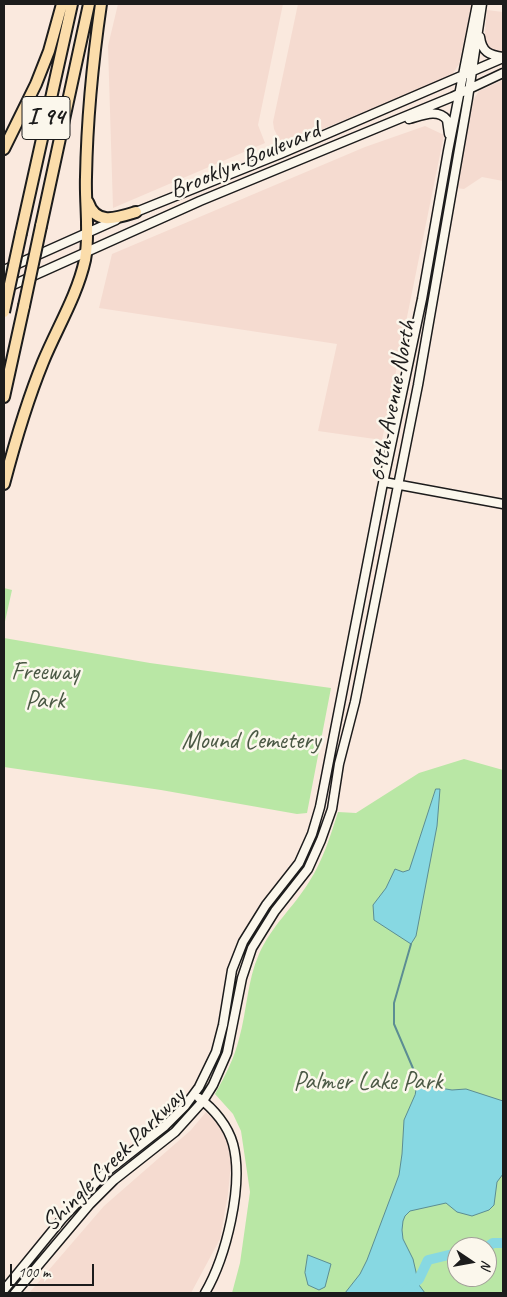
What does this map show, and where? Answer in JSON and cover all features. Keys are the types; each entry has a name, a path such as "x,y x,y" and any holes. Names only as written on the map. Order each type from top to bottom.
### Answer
{"highway":[{"path":"4,149 36,84 62,4"},
{"name":"I 94","path":"4,312 72,4"},
{"name":"I 94","path":"4,397 89,4"},
{"path":"4,484 26,404 74,293 86,252 88,137 101,4"},
{"path":"86,194 91,209 101,217 119,217 136,212"}],"street":[{"name":"69th Avenue North","path":"321,801 422,299 448,151 477,4"},
{"name":"69th Avenue North","path":"332,803 355,702 418,385 470,88 482,4"},
{"path":"479,31 483,49 492,55 503,57"},
{"name":"Brooklyn Boulevard","path":"4,270 86,232 280,154 462,77 503,57"},
{"name":"Brooklyn Boulevard","path":"4,289 200,202 460,93 503,73"},
{"path":"389,123 433,113 441,114 448,124 448,151"},
{"path":"384,482 503,504"},
{"name":"Shingle Creek Parkway","path":"4,1290 62,1219 105,1173 165,1126 194,1094 216,1052 223,1025 232,970 243,942 266,905 300,863 312,834 321,801"},
{"name":"Shingle Creek Parkway","path":"15,1293 90,1204 114,1180 175,1132 203,1101 213,1085 227,1053 242,978 252,948 275,911 308,869 321,840 332,803"},
{"path":"194,1094 221,1120 233,1144 236,1167 232,1216 225,1245 215,1275 205,1293"}],"shaded area":[{"path":"118,4 283,4 258,125 265,143 113,208 108,46"},
{"path":"298,4 472,4 459,64 452,75 287,144 280,141 273,122"},
{"path":"487,10 503,12 503,51 500,53 489,52 484,43"},
{"path":"503,80 503,181 482,177 464,189 456,188 470,109 475,97 479,91"},
{"path":"425,126 444,135 382,440 318,431 337,344 99,308 112,254 365,147"},
{"path":"206,1112 220,1127 228,1144 231,1163 220,1239 191,1293 29,1293 104,1206 191,1130"}],"green space":[{"name":"Freeway Park","path":"4,588 12,590 4,626"},
{"name":"Mound Cemetery","path":"4,638 150,663 331,688 307,813 297,814 161,790 4,767"},
{"name":"Palmer Lake Park","path":"464,759 503,770 503,1293 232,1293 240,1263 250,1192 241,1131 233,1114 215,1094 237,1046 255,964 264,944 314,874 326,848 338,812 356,813 419,773"}],"water":[{"path":"436,789 440,789 437,826 416,936 411,944 374,920 373,905 386,888 395,869 403,872 409,870"},
{"path":"418,1080 428,1086 452,1090 466,1089 503,1101 503,1174 497,1182 494,1205 489,1210 472,1216 457,1212 446,1203 410,1211 405,1216 402,1230 403,1239 413,1259 419,1285 425,1293 345,1293 360,1274 367,1260 399,1175 404,1120 415,1095"},
{"path":"308,1255 331,1264 325,1287 319,1290 308,1285 305,1273"}],"waterway":[{"path":"411,944 394,1003 394,1024 418,1080"},
{"path":"497,1243 503,1243"},
{"path":"404,1293 419,1279 428,1260 447,1255"}]}
